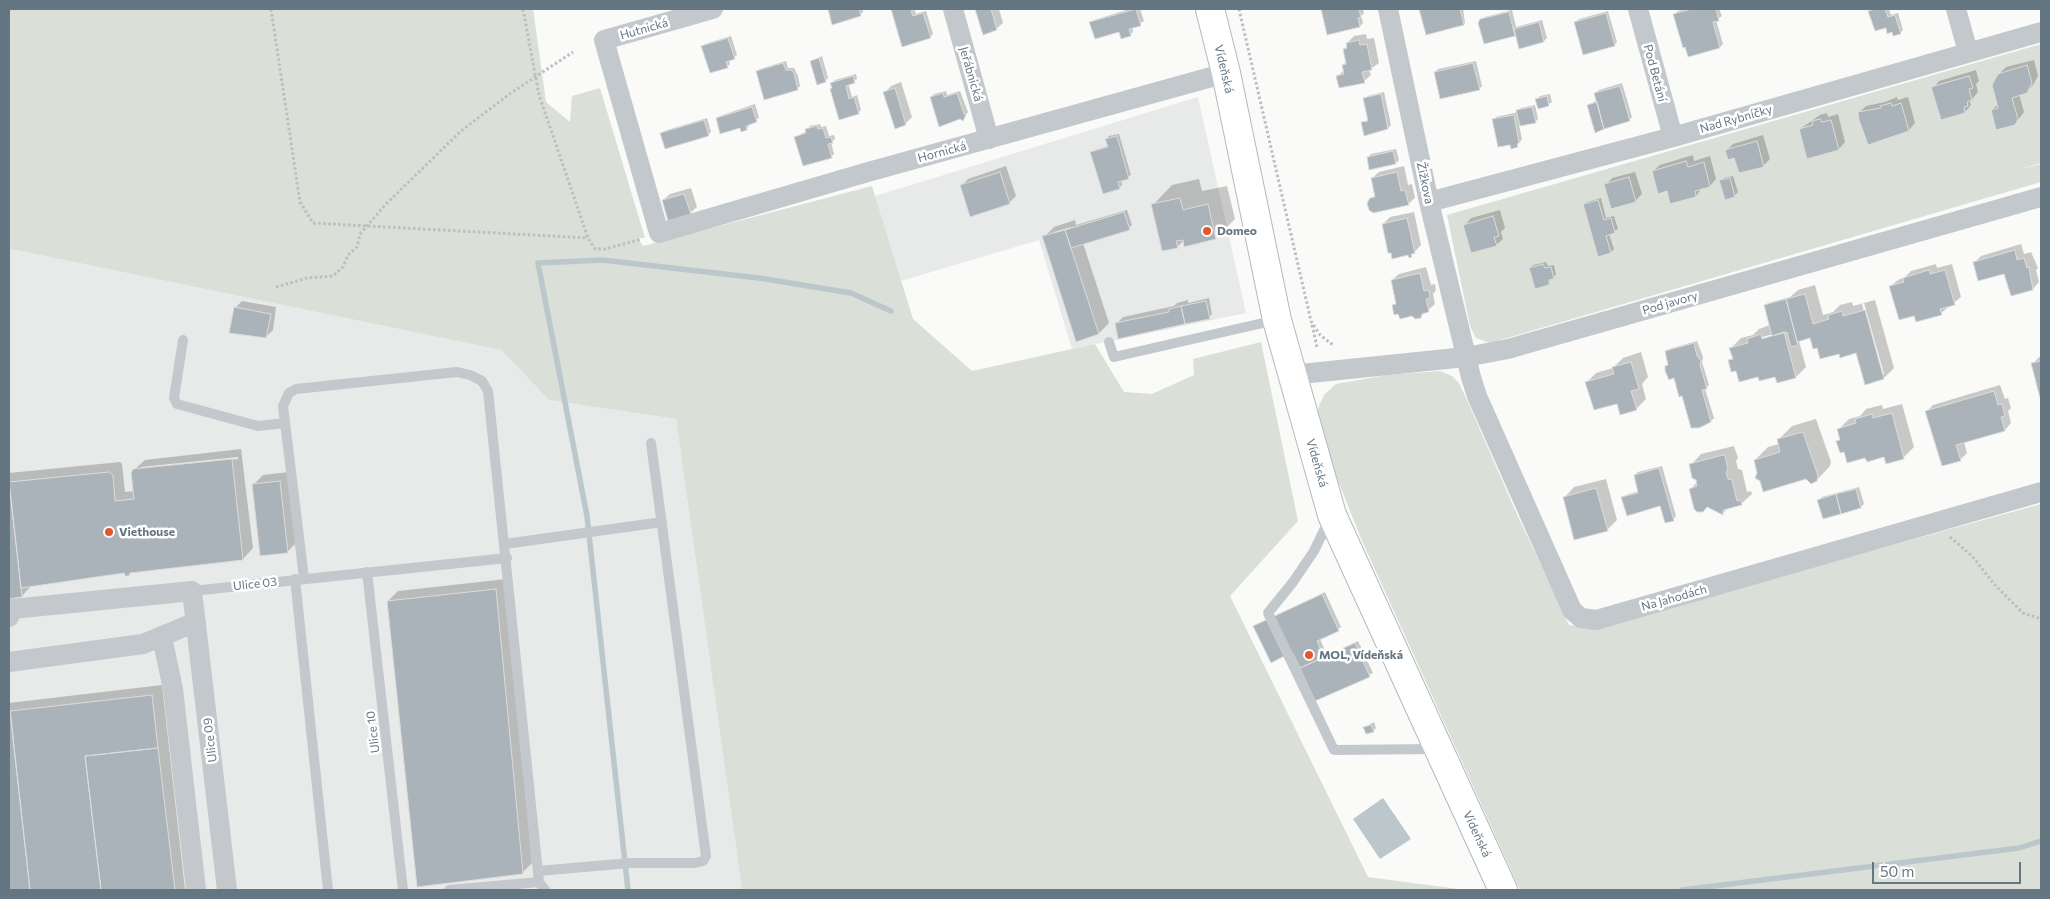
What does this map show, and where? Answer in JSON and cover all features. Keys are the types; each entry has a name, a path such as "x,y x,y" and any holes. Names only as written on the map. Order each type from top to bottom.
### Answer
{"main road":[{"name":"Vídeňská","path":"1210,9 1226,73 1277,320 1332,515 1502,890"}],"street":[{"name":"Hutnická","path":"659,234 604,40 713,9"},
{"name":"Jeřábnická","path":"952,9 989,139"},
{"name":"Žižkova","path":"1388,9 1429,202 1466,357"},
{"name":"Pod Betání","path":"1638,9 1673,137"},
{"path":"1956,9 1968,52"},
{"name":"Nad Rybníčky","path":"1429,202 1673,137 2041,32"},
{"name":"Hornická","path":"659,234 868,172 1226,73"},
{"name":"Pod javory","path":"1291,375 1466,357 1508,349 2041,197"},
{"name":"Na Jahodách","path":"1466,357 1477,396 1572,610 1581,618 1596,620 2041,492"},
{"name":"Ulice 03","path":"9,617 12,609 192,591"},
{"name":"Ulice 09","path":"192,591 227,890"},
{"path":"9,662 143,644 196,622"},
{"path":"162,637 173,689 196,890"}],"lane":[{"path":"1109,342 1114,357 1277,320"},
{"path":"183,340 174,398 177,404 258,426 285,423"},
{"path":"328,890 283,406 289,393 296,389 458,372 470,374 482,382 488,391 507,558 538,870 542,886 449,890"},
{"path":"538,870 625,863 695,863 702,861 706,856 651,443"},
{"path":"1332,515 1314,551 1293,582 1268,613 1334,750 1438,749"},
{"path":"505,544 581,535 662,522"},
{"name":"Ulice 03","path":"192,591 507,558"},
{"name":"Ulice 10","path":"367,572 403,890"}],"path":[{"path":"271,9 300,202 313,223 588,238"},
{"path":"523,9 539,95 563,172 588,238 595,249 605,249 659,234"},
{"path":"1239,9 1317,346"},
{"path":"276,287 307,278 333,276 343,267 348,255 356,247 360,234 386,204 462,131 535,76 573,52"},
{"path":"1311,322 1320,335 1333,345"},
{"path":"1934,523 1972,556 1994,584 2023,613 2041,619"}],"shaded area":[{"path":"9,9 533,9 546,102 570,122 572,96 600,88 645,238 638,238 643,246 872,186 913,319 972,371 1095,344 1124,392 1152,394 1194,375 1193,359 1261,342 1298,521 1230,596 1368,877 1466,890 742,890 676,419 549,400 501,350 11,249 9,263"},
{"path":"2041,44 2041,163 2018,170 2041,164 2041,182 1490,343 1476,338 1470,326 1447,215","holes":["2027,66 2032,83 2027,93 2012,98 2018,119 2015,125 1996,130 1991,110 1998,108 1992,85 1998,74","1969,76 1972,88 1969,89 1972,100 1967,102 1968,106 1964,107 1965,113 1941,120 1931,87","1890,103 1892,106 1901,103 1909,131 1868,145 1859,120 1859,112 1881,108 1880,106","1820,119 1822,122 1831,120 1839,150 1807,158 1799,129 1813,125 1812,121","1757,141 1764,166 1739,173 1734,158 1728,160 1726,150","1686,161 1688,167 1704,163 1710,187 1695,191 1696,197 1671,204 1667,191 1658,194 1652,171","1729,178 1735,196 1725,199 1719,181","1605,185 1636,202 1611,209","1598,200 1604,220 1611,219 1615,233 1606,236 1611,253 1598,257 1583,204","1493,216 1499,235 1494,237 1497,246 1471,253 1463,225","1543,264 1545,268 1551,267 1554,279 1549,280 1549,285 1535,289 1529,268"]},
{"path":"1198,97 1246,313 1072,349 1039,240 901,281 875,196"},
{"path":"11,249 501,350 549,400 676,419 742,890 9,890 9,263"},
{"path":"1440,371 1452,376 1459,383 1515,510 1569,625 1593,628 2041,504 2041,890 1520,890 1363,543 1334,471 1316,417 1324,395 1336,384 1387,375"},
{"path":"1383,798 1411,839 1380,859 1353,819"}],"building":[{"path":"828,9 859,9 861,16 832,25"},
{"path":"891,9 919,9 911,11 913,16 923,13 931,38 902,47"},
{"path":"975,9 991,9 997,30 983,35"},
{"path":"1136,9 1141,26 1129,29 1131,36 1121,39 1119,32 1095,39 1089,22"},
{"path":"1321,9 1359,9 1361,17 1358,18 1360,27 1327,35"},
{"path":"1419,9 1460,9 1464,25 1426,35"},
{"path":"1692,9 1716,9 1719,21 1713,22 1720,48 1688,57 1685,47 1683,48 1673,14"},
{"path":"1885,9 1888,17 1895,15 1901,34 1893,36 1892,32 1887,34 1886,28 1875,31 1868,11"},
{"path":"1509,12 1515,36 1484,44 1478,23 1480,19"},
{"path":"1606,13 1615,46 1583,55 1574,22"},
{"path":"1539,22 1544,42 1519,49 1514,29"},
{"path":"728,38 735,59 726,62 728,68 710,73 701,46"},
{"path":"1359,40 1360,45 1367,44 1372,70 1362,72 1365,83 1339,88 1336,76 1344,74 1342,65 1346,64 1343,49 1347,48 1346,43"},
{"path":"819,58 826,82 817,85 810,61"},
{"path":"783,63 786,70 791,70 794,73 798,90 764,100 756,71"},
{"path":"1473,63 1480,90 1440,99 1434,72"},
{"path":"2027,65 2032,83 2027,93 2012,98 2018,119 2015,125 1996,130 1991,110 1998,108 1992,85 1998,74"},
{"path":"853,76 855,83 846,86 849,99 854,97 859,114 839,120 830,83"},
{"path":"1969,76 1973,88 1969,89 1972,100 1967,102 1968,106 1964,107 1965,113 1941,120 1931,87"},
{"path":"1620,86 1630,121 1604,129 1594,93"},
{"path":"895,88 906,125 895,129 883,92"},
{"path":"943,93 944,97 957,93 966,115 963,121 960,119 939,127 930,97"},
{"path":"1381,94 1388,129 1364,136 1361,122 1368,121 1363,98"},
{"path":"1547,96 1549,106 1538,109 1535,99"},
{"path":"1597,102 1604,129 1595,133 1587,105"},
{"path":"1891,103 1892,106 1901,103 1909,131 1868,145 1858,112 1881,108 1880,106"},
{"path":"752,107 757,122 746,126 747,130 741,132 740,128 720,134 716,118"},
{"path":"1532,107 1536,123 1520,126 1516,110"},
{"path":"1514,115 1518,147 1511,149 1510,145 1498,147 1492,119"},
{"path":"1820,119 1822,122 1831,120 1839,150 1807,159 1799,129 1813,125 1812,121"},
{"path":"704,120 709,136 665,149 660,133"},
{"path":"817,126 818,129 823,128 826,138 831,137 833,143 828,144 832,158 803,166 794,137 806,133 805,129"},
{"path":"1117,136 1129,179 1118,182 1120,189 1103,194 1090,152 1108,147 1105,139"},
{"path":"1757,141 1764,167 1739,173 1734,158 1728,160 1725,150"},
{"path":"1393,151 1396,164 1369,170 1367,157"},
{"path":"1686,161 1688,167 1704,162 1710,187 1695,191 1696,197 1670,204 1667,191 1658,194 1652,171"},
{"path":"1000,172 1010,204 970,217 960,185"},
{"path":"1397,172 1401,191 1405,190 1409,205 1373,213 1369,210 1367,203 1370,198 1375,197 1371,178"},
{"path":"1629,177 1636,202 1611,209 1604,184"},
{"path":"1730,178 1735,197 1725,200 1719,180"},
{"path":"684,194 691,214 668,221 662,200"},
{"path":"1180,198 1183,210 1208,204 1216,239 1184,247 1183,240 1176,241 1178,248 1162,251 1151,204"},
{"path":"1598,200 1604,220 1611,218 1615,233 1606,236 1611,253 1598,257 1583,204"},
{"path":"1124,212 1130,230 1071,248 1065,230"},
{"path":"1493,216 1499,236 1494,237 1497,246 1471,253 1463,225"},
{"path":"1407,218 1415,253 1411,254 1412,257 1409,258 1408,255 1392,259 1391,253 1388,253 1382,224"},
{"path":"1065,230 1099,334 1076,342 1042,236"},
{"path":"2015,250 2017,260 2024,258 2027,268 2029,267 2033,290 2011,296 2004,274 1978,281 1973,262"},
{"path":"1543,264 1545,268 1551,267 1554,279 1549,280 1549,285 1535,289 1529,268"},
{"path":"1929,270 1930,274 1945,270 1955,305 1940,309 1942,315 1916,322 1914,316 1899,320 1889,286 1904,282 1903,278"},
{"path":"1420,273 1424,291 1429,290 1430,298 1426,299 1429,312 1422,314 1421,318 1415,319 1412,316 1400,319 1398,314 1394,315 1392,305 1396,304 1391,280"},
{"path":"1805,294 1813,324 1829,319 1828,315 1842,311 1843,316 1865,310 1884,379 1865,385 1856,353 1840,358 1839,354 1820,359 1817,348 1813,349 1810,338 1797,342 1786,299"},
{"path":"1786,299 1798,345 1791,347 1787,332 1772,336 1764,305"},
{"path":"1206,301 1210,319 1185,324 1181,306"},
{"path":"1181,306 1185,324 1118,339 1115,323 1169,312 1169,309"},
{"path":"234,307 271,314 266,338 229,333"},
{"path":"1784,332 1796,378 1777,383 1775,377 1759,381 1758,377 1739,382 1736,371 1731,372 1728,360 1733,359 1729,348 1748,343 1747,339 1761,334 1762,339"},
{"path":"1694,343 1697,356 1701,361 1700,365 1707,389 1702,390 1711,422 1699,428 1691,428 1682,396 1679,397 1674,378 1669,380 1665,371 1665,366 1668,365 1665,351"},
{"path":"2041,361 2041,398 2040,398 2031,363"},
{"path":"1631,362 1639,389 1631,391 1637,410 1620,415 1617,404 1594,410 1585,382 1614,374 1612,367"},
{"path":"1994,391 1998,405 2002,404 2005,416 2001,417 2005,431 1956,445 1961,461 1942,466 1925,411"},
{"path":"1892,413 1904,459 1886,464 1884,457 1867,462 1865,458 1847,463 1844,452 1840,453 1836,441 1840,440 1837,429 1856,423 1855,419 1872,414 1873,418"},
{"path":"1803,432 1818,476 1817,481 1811,484 1806,479 1763,492 1760,481 1755,478 1757,473 1754,460 1780,452 1777,439"},
{"path":"1725,456 1728,469 1726,472 1728,479 1732,480 1737,501 1741,500 1742,505 1723,510 1723,515 1707,507 1703,512 1697,512 1694,509 1689,489 1697,486 1696,480 1692,478 1689,464"},
{"path":"232,459 243,560 130,573 129,576 125,576 124,573 21,588 9,482 109,472 113,475 115,501 134,499 131,473 133,469"},
{"path":"1659,468 1674,521 1665,523 1660,506 1627,516 1621,497 1638,493 1634,475"},
{"path":"280,481 288,553 260,556 252,484"},
{"path":"9,482 22,597 9,599"},
{"path":"1596,488 1608,531 1574,540 1563,497"},
{"path":"1856,489 1861,508 1841,514 1836,494"},
{"path":"1836,494 1841,514 1823,519 1817,500"},
{"path":"496,589 523,874 417,887 387,601"},
{"path":"1322,594 1339,631 1317,641 1324,657 1300,668 1292,652 1271,663 1253,626"},
{"path":"1355,643 1370,677 1315,701 1300,668"},
{"path":"152,695 158,748 85,756 101,890 30,890 10,711"},
{"path":"10,711 30,890 9,890"},
{"path":"1371,725 1374,732 1366,734 1363,727"},
{"path":"158,748 175,890 101,890 85,756"}],"waterway":[{"path":"628,890 587,516 538,263 602,260 759,278 851,293 891,311"},
{"path":"1682,890 2019,848 2041,841"}],"place":[{"name":"Domeo","path":"1207,231"},
{"name":"Viethouse","path":"109,532"},
{"name":"MOL, Vídeňská","path":"1309,655"}]}
